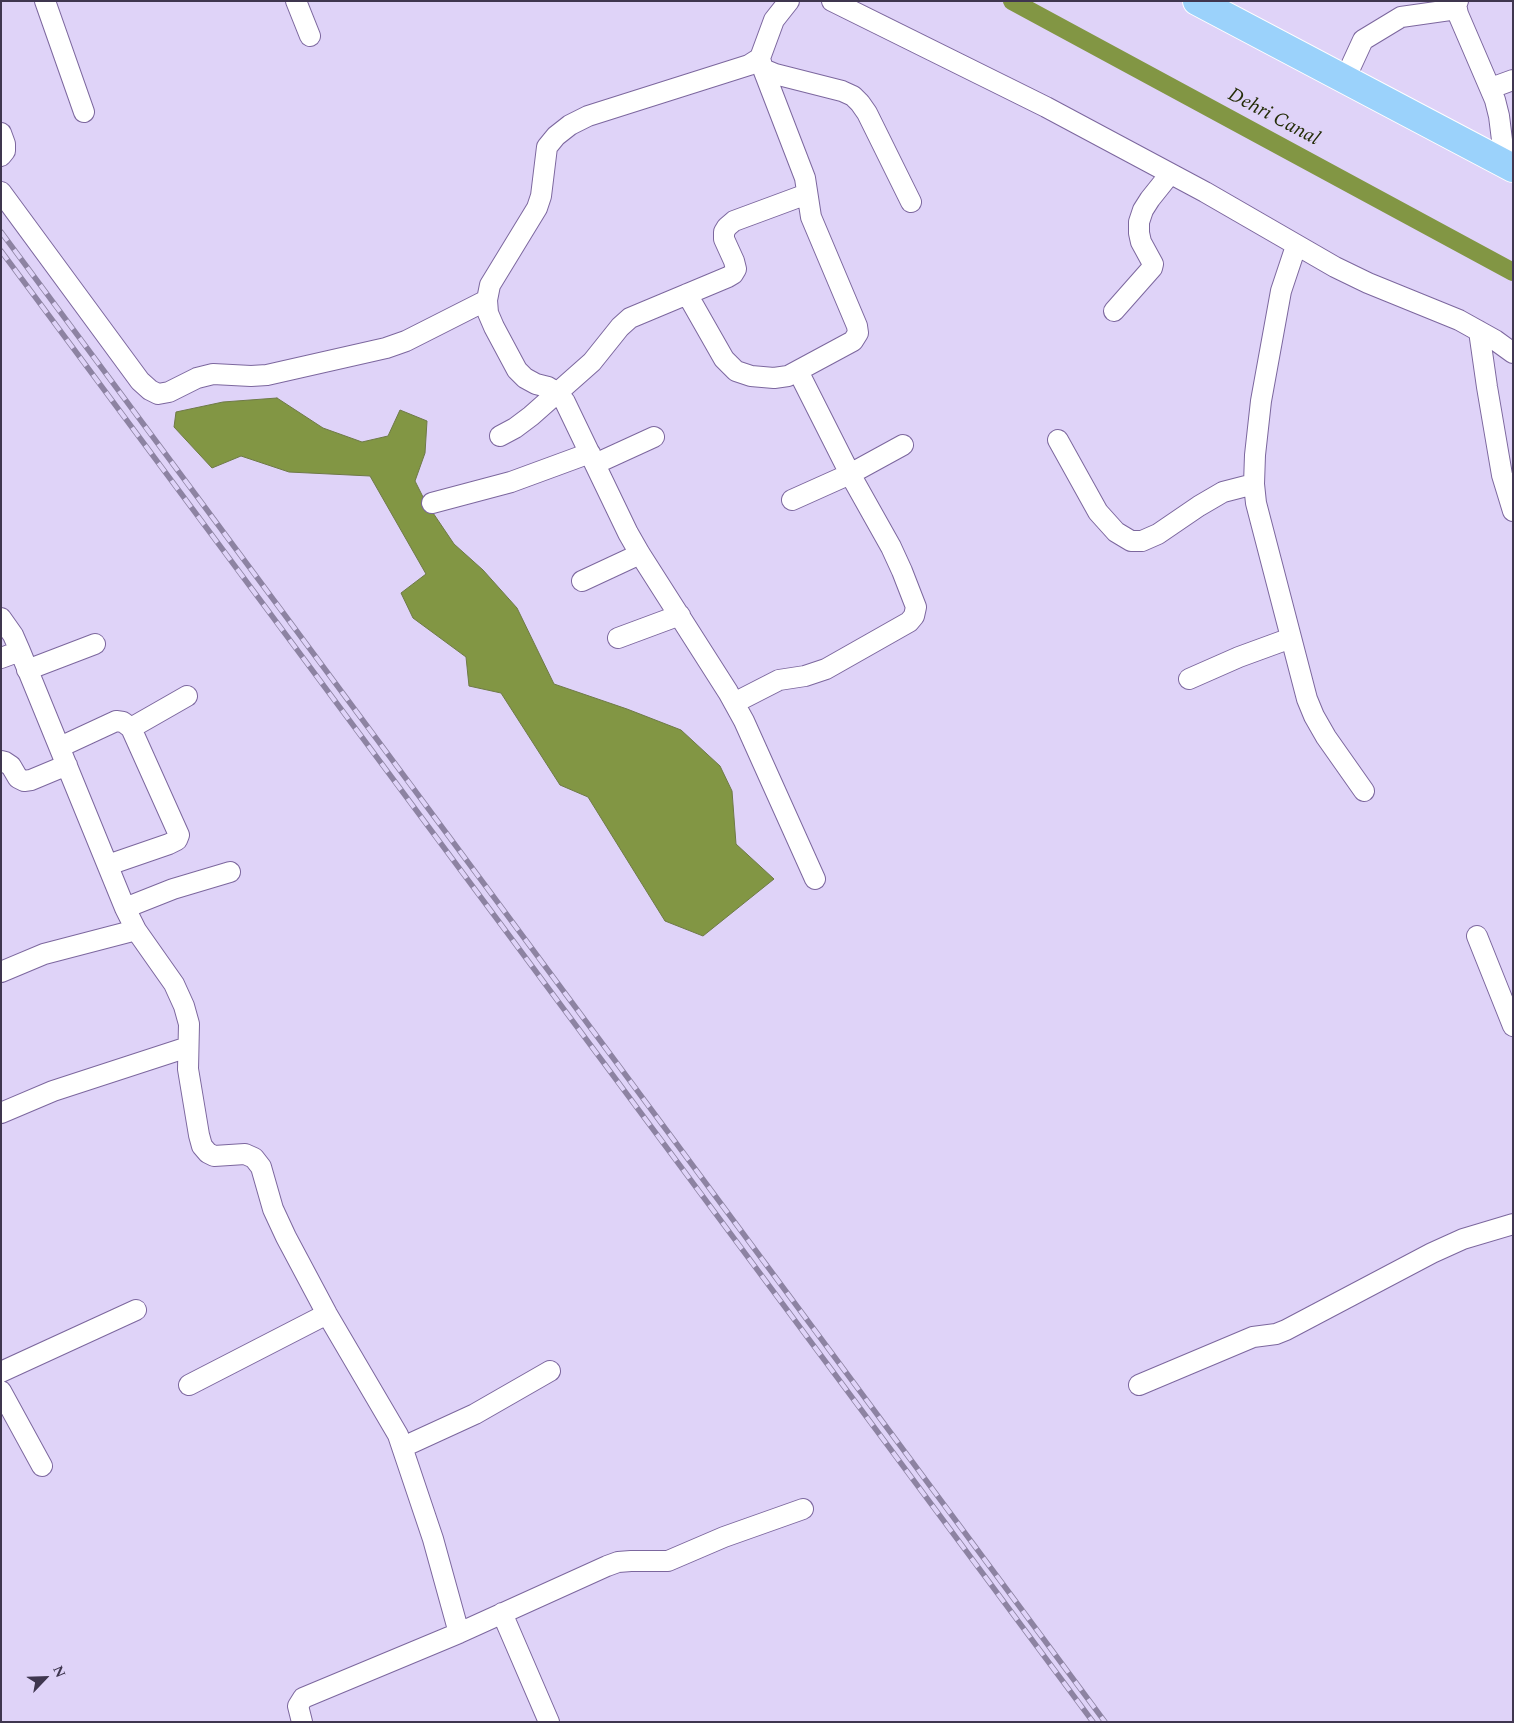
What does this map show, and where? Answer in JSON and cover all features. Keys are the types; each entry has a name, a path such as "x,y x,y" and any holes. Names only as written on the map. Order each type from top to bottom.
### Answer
{"highway":[{"path":"1197,1 1509,166"}],"street":[{"path":"45,1 84,112"},
{"path":"296,1 310,36"},
{"path":"687,294 724,359 736,371 751,376 774,378 788,376 853,342 858,333 857,326 810,217 805,178 761,64 774,20 789,1"},
{"path":"832,1 1046,107 1170,174 1296,246 1368,282 1459,320 1513,353"},
{"path":"1346,79 1363,40 1401,17 1457,5 1491,88 1509,166"},
{"path":"815,879 744,721 680,615 640,554 565,402 558,393 531,381 517,370 488,313 487,300 490,285 537,208 541,196 547,148 556,136 570,125 588,116 750,66 761,64 775,74 842,91 853,96 867,113 911,202"},
{"path":"1491,88 1513,80"},
{"path":"1,133 6,144 5,151 1,156"},
{"path":"1114,310 1152,268 1153,264 1139,233 1140,222 1146,205 1170,174"},
{"path":"1,192 140,381 158,394 169,392 197,378 213,374 267,376 386,348 406,341 487,300"},
{"path":"500,436 532,416 558,393 592,362 620,327 630,318 733,274 736,269 734,261 724,239 724,232 727,226 734,221 807,194"},
{"path":"1296,246 1281,290 1260,401 1254,484 1261,526 1306,699 1326,737 1364,791"},
{"path":"1479,331 1502,475 1513,511"},
{"path":"734,703 779,680 805,676 826,669 909,622 914,616 916,607 891,547 850,474 798,371"},
{"path":"432,503 592,459 654,437"},
{"path":"1058,440 1098,512 1116,532 1131,541 1142,541 1158,534 1223,492 1254,484"},
{"path":"792,500 850,474 903,445"},
{"path":"582,581 640,554"},
{"path":"618,638 680,615"},
{"path":"1,618 13,635 10,654 27,670 125,908 136,930 174,984 184,1006 189,1024 188,1069 202,1146 208,1153 214,1156 245,1154 254,1158 261,1167 278,1223 327,1314 386,1414 403,1447 433,1540 459,1633"},
{"path":"1189,679 1239,657 1290,638"},
{"path":"27,670 95,644"},
{"path":"132,728 187,696"},
{"path":"1,762 11,766 18,778 24,781 31,780 116,722 123,722 132,728 179,835 177,840 169,844 108,865"},
{"path":"125,908 173,889 230,872"},
{"path":"1,972 44,954 136,930"},
{"path":"1477,936 1513,1026"},
{"path":"1,1113 53,1090 188,1047"},
{"path":"1139,1385 1253,1336 1276,1334 1286,1330 1432,1253 1463,1239 1513,1224"},
{"path":"1,1372 136,1310"},
{"path":"189,1386 327,1314"},
{"path":"403,1447 475,1414 550,1371"},
{"path":"1,1390 42,1466"},
{"path":"302,1722 298,1706 303,1698 459,1633 606,1566 630,1561 668,1562 724,1537 803,1510"},
{"path":"502,1613 549,1722"}],"shaded area":[{"path":"277,398 323,428 362,442 388,436 400,410 427,421 425,453 415,481 425,501 454,544 483,570 517,608 554,684 681,730 720,766 732,791 736,844 774,879 703,936 665,921 588,797 560,785 501,693 469,686 466,657 413,618 401,593 426,574 370,476 289,472 241,456 212,468 174,427 176,412 223,402"}],"waterway":[{"name":"Dehri Canal","path":"1012,1 1513,272"}],"railway":[{"path":"1,232 1105,1722"},
{"path":"1,251 1093,1722"}]}
